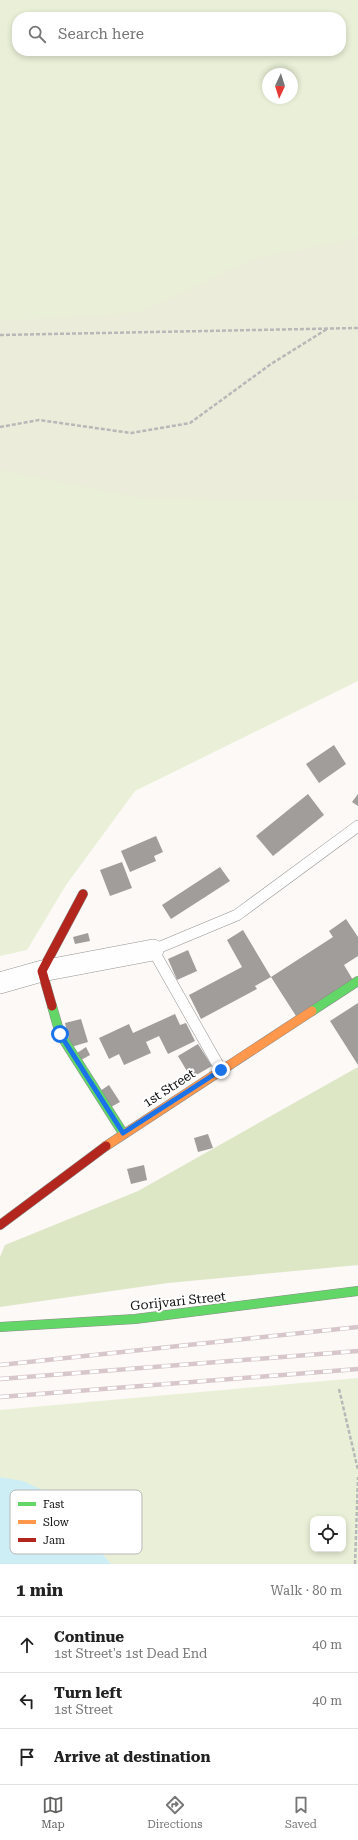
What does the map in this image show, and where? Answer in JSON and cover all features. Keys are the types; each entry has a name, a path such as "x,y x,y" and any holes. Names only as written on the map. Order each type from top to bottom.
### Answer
{"street":[{"path":"83,894 42,971 60,1034 123,1133"},
{"path":"0,983 42,971 153,950"},
{"name":"1st Street","path":"0,1225 123,1133 358,981"},
{"name":"Gorijvari Street","path":"0,1327 132,1320 191,1314 358,1291"}],"lane":[{"path":"221,1070 153,950 237,915 358,826"}],"path":[{"path":"0,335 358,328"},
{"path":"0,427 40,420 131,433 190,423 271,364 327,329"},
{"path":"340,1389 358,1470"},
{"path":"355,1564 358,1477"}],"green space":[{"path":"0,0 358,0 358,681 135,791 66,885 27,950 0,956"},
{"path":"358,238 358,501 145,499 0,470 0,321 140,312 255,258"},
{"path":"358,1067 358,1265 168,1283 0,1307 0,1257 5,1245 138,1191"},
{"path":"358,1378 358,1564 111,1564 102,1554 142,1554 142,1490 39,1490 0,1477 0,1410"}],"water":[{"path":"0,1477 23,1481 42,1490 10,1490 10,1554 102,1554 111,1564 0,1564"}],"building":[{"path":"334,745 346,764 319,783 306,764"},
{"path":"308,794 324,815 273,856 256,836"},
{"path":"358,794 358,806 352,802"},
{"path":"156,836 163,852 154,856 156,861 130,872 121,851"},
{"path":"122,862 132,888 110,896 100,870"},
{"path":"220,867 230,881 171,919 162,905"},
{"path":"346,919 358,937 358,956 344,965 353,980 296,1016 271,977 333,937 329,931"},
{"path":"243,930 271,977 255,986 257,989 201,1019 189,995 242,967 227,940"},
{"path":"88,933 90,941 75,944 73,937"},
{"path":"188,950 197,971 177,980 168,959"},
{"path":"358,1003 358,1065 330,1021"},
{"path":"175,1014 180,1025 186,1023 195,1041 168,1054 159,1036 146,1042 151,1053 124,1065 119,1054 109,1059 99,1038 129,1024 133,1033"},
{"path":"81,1019 88,1042 71,1047 65,1023"},
{"path":"198,1044 212,1066 191,1078 178,1056"},
{"path":"86,1047 90,1055 81,1060 77,1053"},
{"path":"109,1085 120,1102 111,1107 100,1091"},
{"path":"208,1134 213,1148 198,1152 194,1138"},
{"path":"144,1165 147,1180 131,1184 127,1169"}],"railway":[{"path":"0,1365 358,1327"},
{"path":"0,1379 358,1351"},
{"path":"0,1397 358,1369"}],"traffic: fast":[{"path":"312,1011 358,981"},
{"path":"52,1006 60,1034 123,1133"},
{"path":"0,1327 135,1319 358,1291"}],"traffic: slow":[{"path":"106,1146 312,1011"}],"traffic: jam":[{"path":"52,1006 42,971 83,894"},
{"path":"0,1225 106,1146"}],"route":[{"path":"60,1034 123,1133 221,1070"}]}
